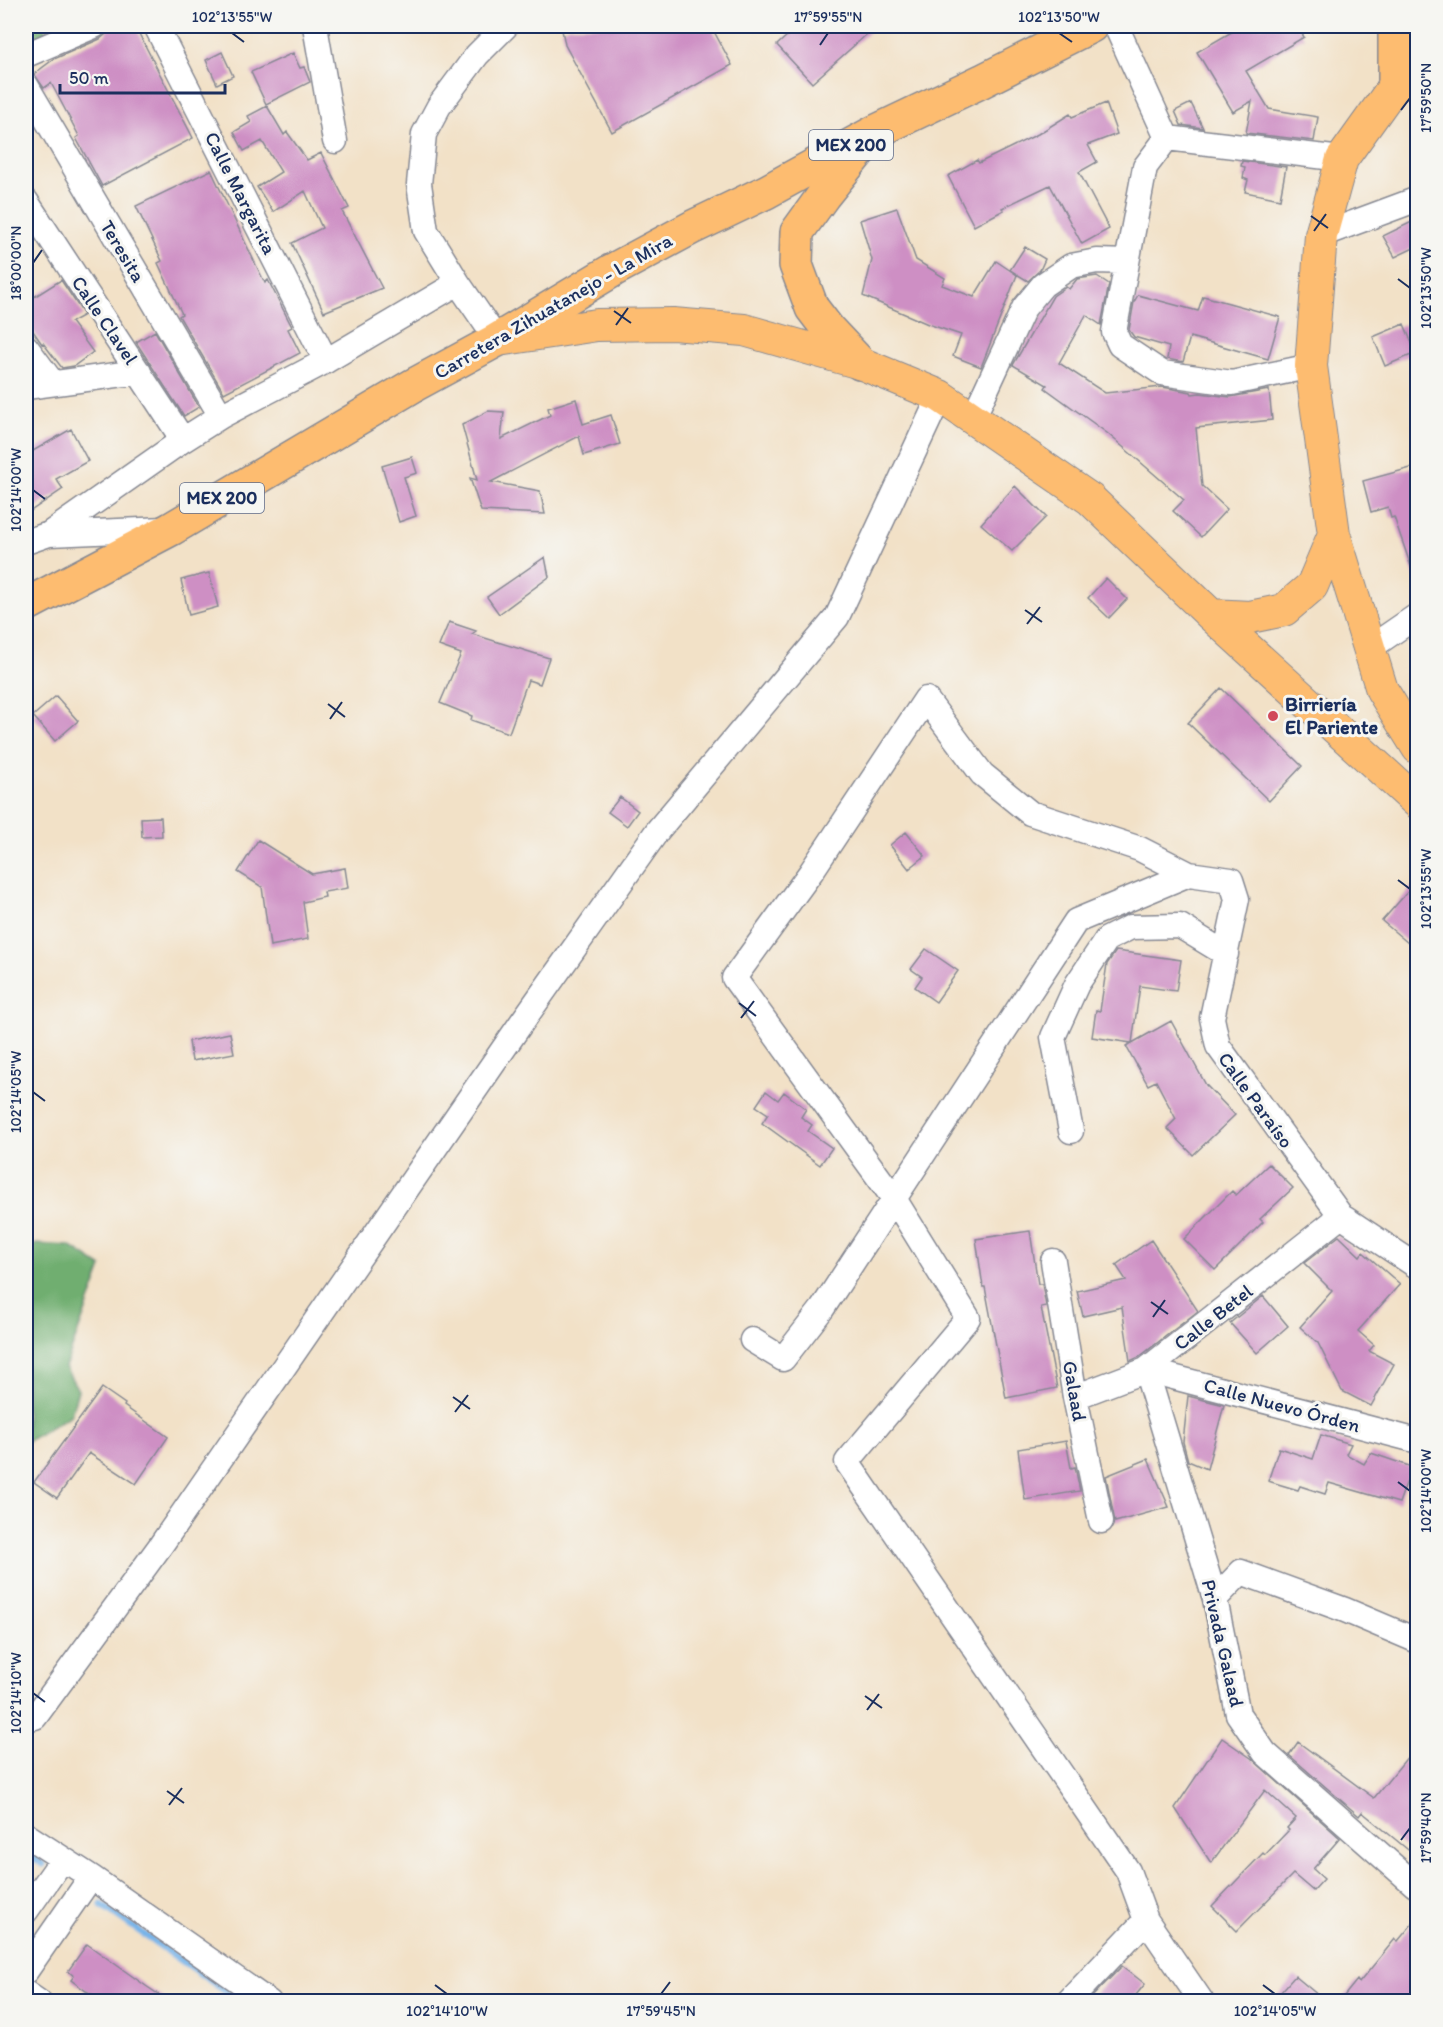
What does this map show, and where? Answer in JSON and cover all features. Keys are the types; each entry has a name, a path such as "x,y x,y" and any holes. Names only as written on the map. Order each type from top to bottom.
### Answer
{"highway":[{"name":"Carretera Zihuatanejo - La Mira","path":"26,604 171,529 613,270 693,227 766,192 875,132 1091,26"},
{"path":"1395,26 1395,85"},
{"path":"860,363 812,308 796,265 797,232 875,132"}],"main road":[{"path":"1418,46 1395,85 1342,159 1321,235 1311,366 1335,534 1383,690 1418,748"},
{"path":"497,340 597,325 673,324 744,330 860,363 940,396 1090,499 1211,615 1418,803"},
{"path":"1211,615 1250,617 1284,610 1312,586 1335,534"}],"street":[{"path":"26,55 94,26"},
{"name":"Calle Margarita","path":"156,26 326,361"},
{"path":"315,26 335,141"},
{"path":"497,340 426,231 419,184 424,134 439,106 477,55 506,26"},
{"path":"1116,26 1167,138"},
{"name":"Teresita","path":"26,85 221,416"},
{"path":"1167,138 1342,159"},
{"path":"1167,138 1145,167 1114,332 1120,345 1162,373 1232,382 1311,366"},
{"path":"1321,235 1418,199"},
{"name":"Calle Clavel","path":"26,201 183,440"},
{"path":"973,418 1024,308 1043,285 1071,266 1097,261 1127,262"},
{"path":"26,542 49,534 221,416 326,361 458,283"},
{"path":"26,346 52,382"},
{"path":"26,387 140,372"},
{"path":"26,1718 35,1717 54,1693 161,1545 522,1022 658,830 837,617 940,396"},
{"path":"49,534 171,529"},
{"path":"1370,648 1418,615"},
{"path":"1190,874 1140,849 1030,813 982,774 926,699 811,872 734,978 895,1200 968,1318 847,1462 1128,1871 1146,1920 1202,2001"},
{"path":"752,1340 783,1359 822,1309 1076,921 1190,874"},
{"name":"Calle Paraíso","path":"1190,874 1231,880 1237,899 1212,1018 1218,1046 1341,1216 1418,1267"},
{"path":"1071,1131 1053,1037 1077,984 1107,939 1131,927 1180,926 1226,954"},
{"name":"Calle Betel","path":"1075,1397 1146,1370 1341,1216"},
{"name":"Galaad","path":"1053,1261 1075,1397 1101,1521"},
{"name":"Calle Nuevo Órden","path":"1146,1370 1418,1441"},
{"name":"Privada Galaad","path":"1146,1370 1215,1599 1238,1714 1265,1753 1415,1885"},
{"path":"1215,1599 1241,1572 1345,1610 1418,1641"},
{"path":"26,1835 91,1877 269,2001"},
{"path":"26,1911 62,1860"},
{"path":"26,1971 91,1877"},
{"path":"1068,2001 1146,1920"},
{"path":"26,1993 39,2001"}],"green space":[{"path":"26,26 42,26 49,35 26,44"},
{"path":"36,1244 70,1246 102,1267 65,1367 78,1390 71,1415 26,1442 26,1252"}],"building":[{"path":"108,26 135,26 193,138 102,186 76,138 79,136 51,83 44,88 34,74 54,59 100,39 106,34"},
{"path":"570,26 711,26 732,65 612,132 565,45 562,30"},
{"path":"798,26 876,26 812,83 777,45"},
{"path":"1242,26 1297,26 1304,37 1246,71 1269,109 1318,117 1314,141 1246,133 1252,101 1233,112 1197,52"},
{"path":"222,52 233,76 217,84 206,60"},
{"path":"293,53 300,68 304,67 310,82 266,104 251,72"},
{"path":"1106,103 1117,134 1088,145 1097,162 1079,172 1109,229 1082,244 1050,185 1002,208 1004,210 974,226 948,176 977,160 979,163 1038,134 1070,114 1072,117"},
{"path":"1191,103 1203,128 1181,125 1175,111"},
{"path":"267,106 284,135 287,132 307,160 321,153 349,208 342,211 382,288 324,312 292,243 322,228 305,191 273,212 257,187 281,172 262,141 244,151 234,132 251,122 248,116"},
{"path":"1242,161 1286,167 1280,199 1245,192 1248,180 1243,178 1245,167 1241,166"},
{"path":"211,170 265,283 268,280 292,327 288,329 300,353 224,393 179,316 182,314 158,263 162,261 136,206"},
{"path":"897,208 916,260 945,278 942,285 974,297 996,261 1017,275 981,367 953,356 961,335 928,324 863,296 872,260 860,220"},
{"path":"1418,219 1418,246 1395,257 1383,236"},
{"path":"1025,247 1045,259 1040,270 1028,281 1010,270"},
{"path":"1097,276 1109,284 1101,325 1086,315 1059,363 1105,393 1162,387 1192,394 1230,397 1269,390 1272,420 1196,428 1202,486 1227,509 1201,537 1173,511 1184,500 1107,433 1045,388 1047,385 1013,365 1053,296 1066,287 1069,289 1077,279"},
{"path":"61,280 84,315 71,322 93,352 74,366 62,368 26,321 26,302"},
{"path":"1138,295 1198,311 1203,296 1280,317 1268,359 1190,337 1183,362 1167,359 1169,347 1134,337 1129,330 1134,302"},
{"path":"1404,324 1416,353 1385,366 1373,337"},
{"path":"155,331 199,407 184,416 136,342"},
{"path":"576,399 583,424 611,415 620,444 584,455 579,436 491,482 540,491 545,514 481,511 470,478 477,480 462,425 488,411 504,412 501,439 550,415 548,408"},
{"path":"71,429 88,461 56,479 63,489 26,514 26,455"},
{"path":"412,457 417,473 404,477 416,516 399,522 382,466"},
{"path":"1418,466 1418,577 1415,578 1394,517 1391,518 1388,507 1371,512 1363,481"},
{"path":"1015,486 1046,517 1012,551 981,524"},
{"path":"545,557 549,577 499,614 487,597"},
{"path":"209,573 218,607 189,615 181,580"},
{"path":"1106,578 1127,599 1109,618 1088,598"},
{"path":"449,622 476,631 472,634 549,658 540,684 528,680 509,733 471,720 472,716 440,703 461,654 439,646"},
{"path":"1221,688 1302,766 1269,801 1188,723"},
{"path":"56,696 78,721 55,741 33,716"},
{"path":"620,797 638,811 627,826 608,812"},
{"path":"161,817 162,836 142,837 141,818"},
{"path":"906,832 925,856 909,869 890,845"},
{"path":"258,840 312,874 345,868 348,888 324,892 325,897 303,902 308,939 270,946 262,887 238,872"},
{"path":"1418,880 1418,931 1408,943 1382,921"},
{"path":"926,949 958,971 936,1002 915,987 922,977 911,969"},
{"path":"1116,951 1181,960 1176,991 1140,986 1132,1043 1171,1021 1206,1085 1235,1115 1193,1155 1167,1128 1176,1119 1156,1081 1148,1085 1126,1046 1131,1043 1092,1037 1096,1010 1100,1011 1107,964"},
{"path":"230,1033 234,1053 192,1061 189,1041"},
{"path":"766,1091 778,1100 784,1092 806,1109 801,1117 812,1125 808,1131 832,1148 820,1165 762,1123 768,1114 756,1106"},
{"path":"1269,1164 1293,1188 1260,1219 1263,1222 1215,1270 1184,1239 1232,1191 1236,1195"},
{"path":"1030,1231 1038,1284 1042,1284 1046,1306 1041,1307 1057,1388 1006,1398 985,1287 983,1287 976,1239"},
{"path":"1339,1236 1360,1256 1363,1252 1400,1284 1358,1331 1374,1345 1369,1351 1394,1364 1371,1406 1342,1391 1318,1343 1300,1327 1332,1291 1304,1263"},
{"path":"1151,1240 1198,1311 1139,1357 1130,1361 1122,1307 1083,1316 1077,1291 1126,1280 1116,1265"},
{"path":"1263,1296 1288,1326 1257,1353 1230,1323"},
{"path":"102,1388 168,1437 136,1484 89,1453 57,1498 34,1482"},
{"path":"1188,1396 1224,1405 1207,1469 1188,1461 1183,1442"},
{"path":"1321,1435 1351,1444 1346,1454 1364,1464 1371,1453 1412,1467 1399,1503 1329,1483 1325,1494 1300,1486 1298,1490 1268,1481 1279,1448 1313,1459"},
{"path":"1066,1441 1071,1468 1075,1467 1080,1491 1025,1500 1018,1449"},
{"path":"1148,1459 1169,1507 1115,1522 1106,1476"},
{"path":"1222,1738 1251,1758 1340,1838 1313,1869 1324,1879 1313,1891 1293,1874 1237,1931 1212,1906 1263,1853 1265,1855 1289,1830 1287,1828 1296,1818 1265,1790 1211,1863 1175,1808"},
{"path":"1298,1742 1374,1798 1418,1744 1418,1858 1362,1812 1359,1816 1289,1755"},
{"path":"1418,1917 1418,2001 1340,2001 1357,1980 1359,1983 1395,1939 1398,1941"},
{"path":"87,1944 168,2001 103,2001 86,1991 71,1980 74,1976 68,1971"},
{"path":"1122,1966 1145,1984 1131,2001 1088,2001"},
{"path":"1295,1976 1325,2001 1273,2001"}],"waterway":[{"path":"26,1852 43,1864"},
{"path":"102,1905 241,2002"}],"place":[{"name":"Birriería El Pariente","path":"1273,716"}]}
